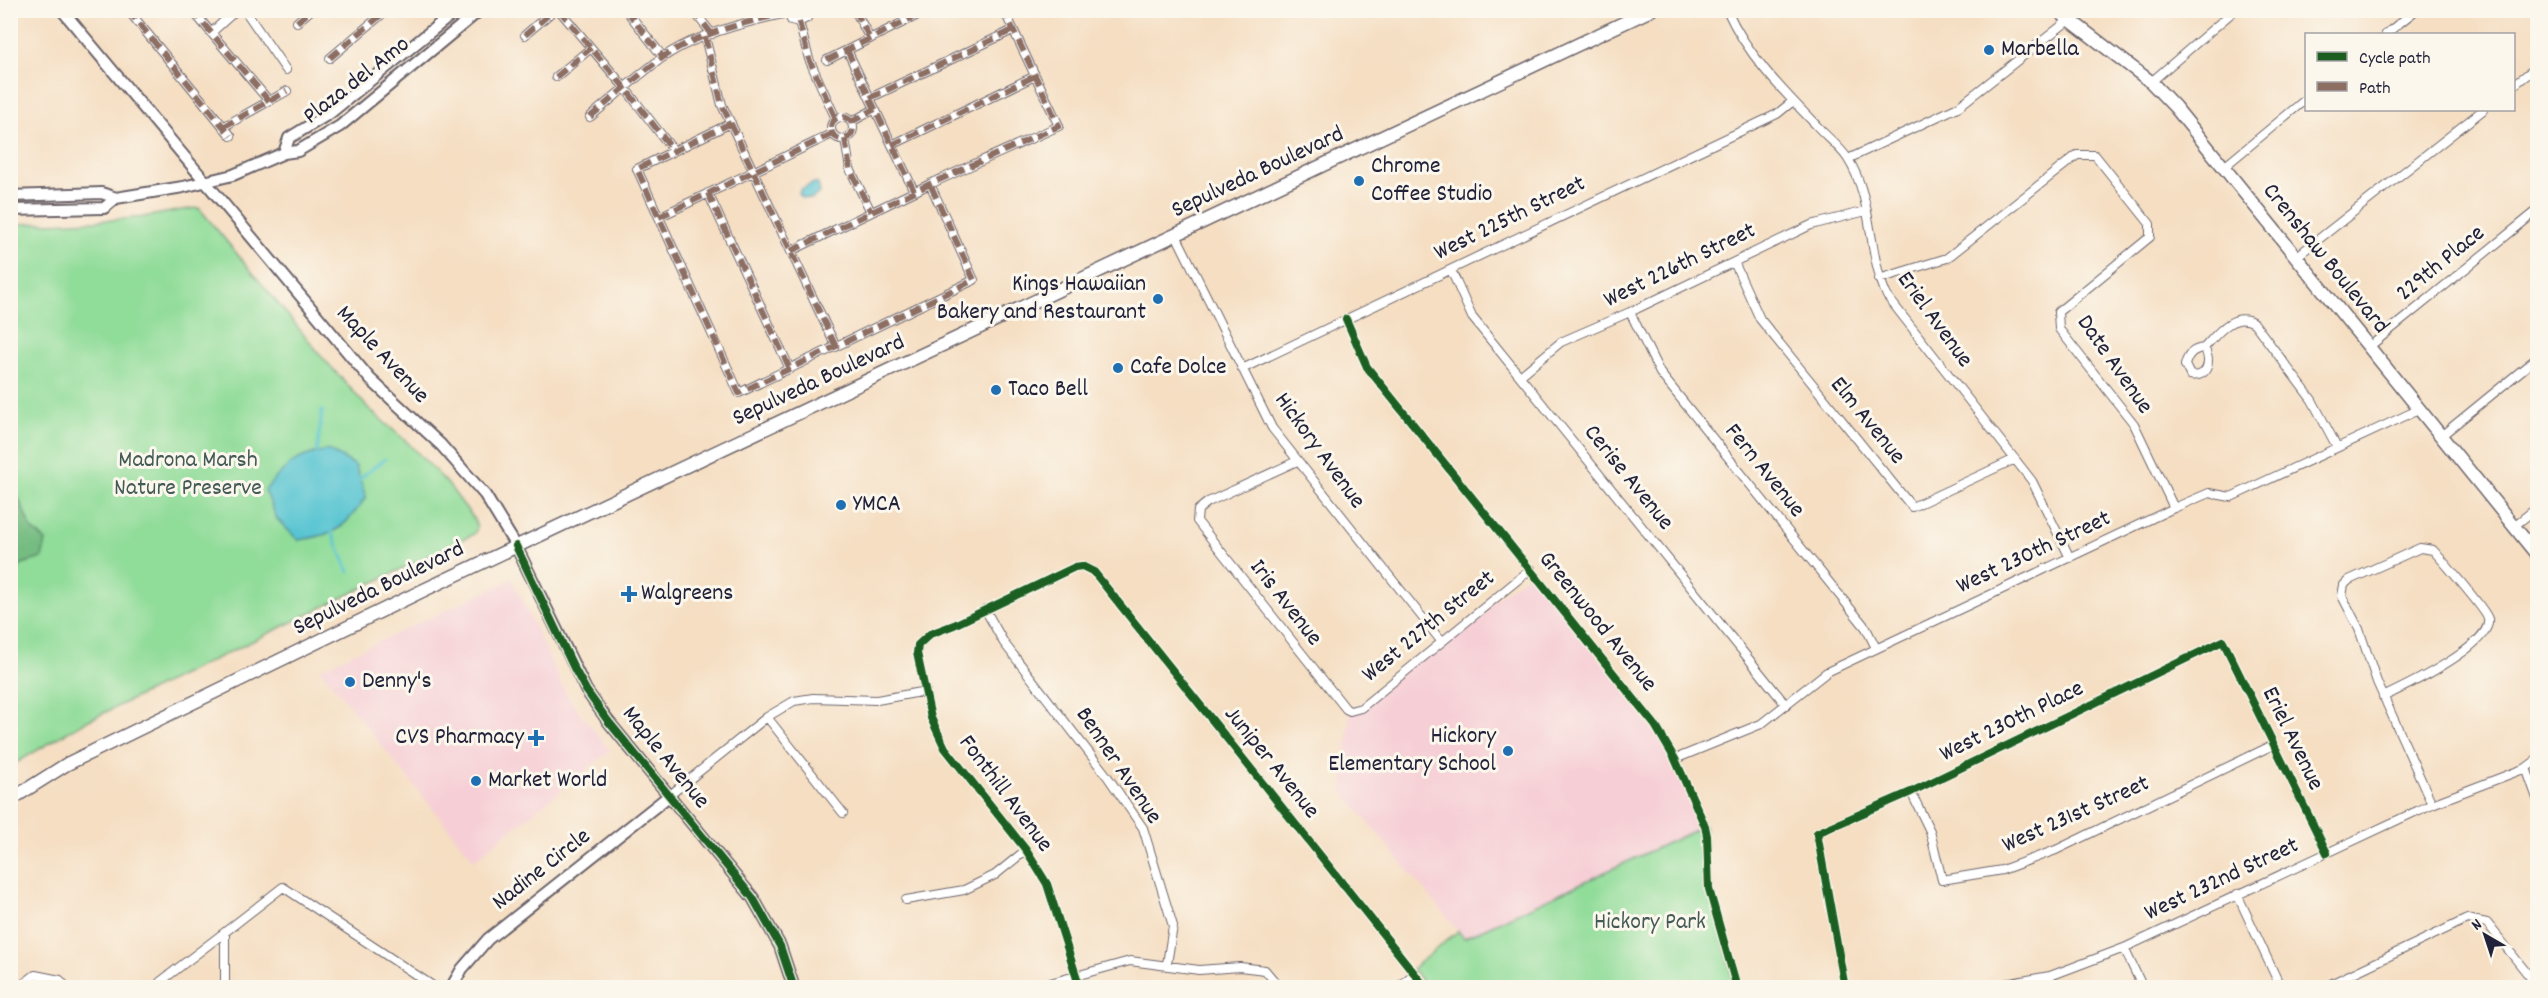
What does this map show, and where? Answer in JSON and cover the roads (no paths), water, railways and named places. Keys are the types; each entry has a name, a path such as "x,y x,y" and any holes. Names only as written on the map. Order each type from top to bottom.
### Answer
{"main road":[{"name":"Sepulveda Boulevard","path":"10,800 67,764 516,546 1651,10"},
{"name":"Crenshaw Boulevard","path":"2057,10 2151,82 2224,166 2538,556"}],"street":[{"name":"Maple Avenue","path":"62,10 370,379 466,472 502,520 586,690 608,721 670,795 762,912 780,946 794,987"},
{"path":"128,10 231,136"},
{"path":"192,10 268,101"},
{"path":"297,22 311,10"},
{"path":"330,58 387,10"},
{"name":"Plaza del Amo","path":"284,153 289,138 325,116 457,10"},
{"name":"Plaza del Amo","path":"10,196 102,193 116,198 205,183 233,175 284,153 298,152 335,128 480,10"},
{"path":"525,35 554,10"},
{"path":"559,10 625,88 673,150"},
{"path":"626,10 663,57"},
{"path":"693,10 708,35 722,105 836,347"},
{"path":"590,117 663,57 708,35 787,12 791,20 799,22 807,18 809,10"},
{"path":"855,10 870,39"},
{"path":"828,60 928,10"},
{"path":"791,251 914,191 1059,126 1004,10"},
{"name":"Eriel Avenue","path":"1727,10 1743,42 1848,159 1860,187 1879,279 1887,296 2032,482 2070,558"},
{"path":"2151,82 2235,10"},
{"path":"2387,33 2416,10"},
{"path":"211,33 233,11 247,11 286,70"},
{"path":"1848,159 1958,107 2069,20"},
{"path":"799,22 809,59 836,118"},
{"path":"870,98 1013,30"},
{"path":"556,77 591,48"},
{"path":"847,50 914,191"},
{"path":"2515,84 2538,66"},
{"path":"892,145 1035,76"},
{"path":"223,127 287,91"},
{"name":"West 225th Street","path":"1242,369 1777,114 1793,100"},
{"path":"2224,166 2305,101"},
{"path":"851,122 875,109"},
{"path":"2296,257 2481,111"},
{"path":"325,116 335,128"},
{"path":"845,117 851,122 853,131 845,139 839,139 832,134 831,125 836,118 845,117"},
{"path":"731,123 637,169 740,393 974,280 930,184"},
{"path":"659,217 832,134"},
{"path":"845,139 850,170 872,212"},
{"name":"Date Avenue","path":"1879,279 1947,258 2077,155 2095,155 2150,224 2150,237 2058,312 2059,328 2134,424 2174,508"},
{"path":"708,194 790,369"},
{"name":"Plaza del Amo","path":"10,210 104,208 116,198"},
{"name":"229th Place","path":"2369,348 2538,210"},
{"name":"West 226th Street","path":"1520,376 1561,342 1630,312 1811,225 1866,211"},
{"name":"Hickory Avenue","path":"1176,235 1265,417 1441,641"},
{"name":"Elm Avenue","path":"1734,262 1760,319 1912,507 2015,459"},
{"name":"Cerise Avenue","path":"1451,270 1472,317 1786,705"},
{"name":"Fern Avenue","path":"1630,312 1660,373 1866,628 1876,648"},
{"name":"Greenwood Avenue","path":"1346,319 1367,367 1655,725 1674,759 1707,836 1709,888 1737,987"},
{"path":"2204,348 2220,331 2235,320 2242,319 2254,323 2312,400 2337,447"},
{"path":"2441,436 2538,357"},
{"name":"West 230th Street","path":"1674,759 1761,724 1827,672 2174,508 2209,493 2231,497 2420,409"},
{"name":"Iris Avenue","path":"1298,461 1208,502 1202,506 1197,515 1200,527 1340,704 1350,711"},
{"path":"2514,526 2538,507"},
{"path":"2383,697 2438,669 2485,633 2488,618 2439,556 2428,548 2420,548 2349,579 2342,590 2342,596 2359,629 2383,697 2432,804"},
{"name":"Juniper Avenue","path":"985,609 1075,567 1083,566 1094,572 1426,987"},
{"name":"West 227th Street","path":"1350,711 1361,708 1531,569"},
{"path":"670,795 766,717 794,701 813,698 877,700 926,691 917,653 918,645 930,634 985,609"},
{"name":"Benner Avenue","path":"985,609 1004,643 1107,776 1143,828 1173,926 1167,964"},
{"name":"Eriel Avenue","path":"2223,641 2327,853"},
{"name":"West 230th Place","path":"1845,987 1816,832 1911,792 2223,641"},
{"name":"Fonthill Avenue","path":"926,691 931,718 945,748 1026,850 1047,884 1080,987"},
{"path":"766,717 843,813"},
{"name":"West 231st Street","path":"1911,792 1930,831 1942,880 2002,870 2056,850 2273,745"},
{"name":"West 232nd Street","path":"1982,987 2050,976 2124,948 2432,804 2526,768 2538,759"},
{"path":"2526,768 2538,801"},
{"name":"Nadine Circle","path":"451,987 462,969 488,939 670,795"},
{"path":"906,900 964,890 995,875 1026,850"},
{"path":"160,982 283,887 436,987"},
{"path":"2237,894 2282,987"},
{"path":"2322,987 2467,919 2487,923 2538,987"},
{"path":"225,932 225,987"},
{"path":"2124,948 2143,987"},
{"path":"1032,987 1130,961 1167,964 1199,970 1240,967 1265,970 1280,987"},
{"path":"1396,987 1415,973"},
{"path":"18,987 35,975 60,980 67,987"}],"water":[{"path":"814,183 818,184 820,192 812,199 802,198 799,193 801,189"},
{"path":"328,450 355,465 366,497 352,516 338,528 322,536 298,540 277,519 265,490 292,463 307,455"}],"waterway":[{"path":"317,452 322,411"},
{"path":"359,479 385,459"},
{"path":"331,531 349,572"}],"place":[{"name":"Marbella","path":"1989,50"},
{"name":"Chrome Coffee Studio","path":"1359,181"},
{"name":"Kings Hawaiian Bakery and Restaurant","path":"1158,299"},
{"name":"Cafe Dolce","path":"1118,368"},
{"name":"Taco Bell","path":"996,390"},
{"name":"YMCA","path":"841,505"},
{"name":"Walgreens","path":"629,594"},
{"name":"Denny's","path":"350,682"},
{"name":"CVS Pharmacy","path":"536,738"},
{"name":"Hickory Elementary School","path":"1508,751"},
{"name":"Market World","path":"476,781"}],"park label":[{"name":"Madrona Marsh Nature Preserve","path":"188,475"},
{"name":"Hickory Park","path":"1650,923"}]}
